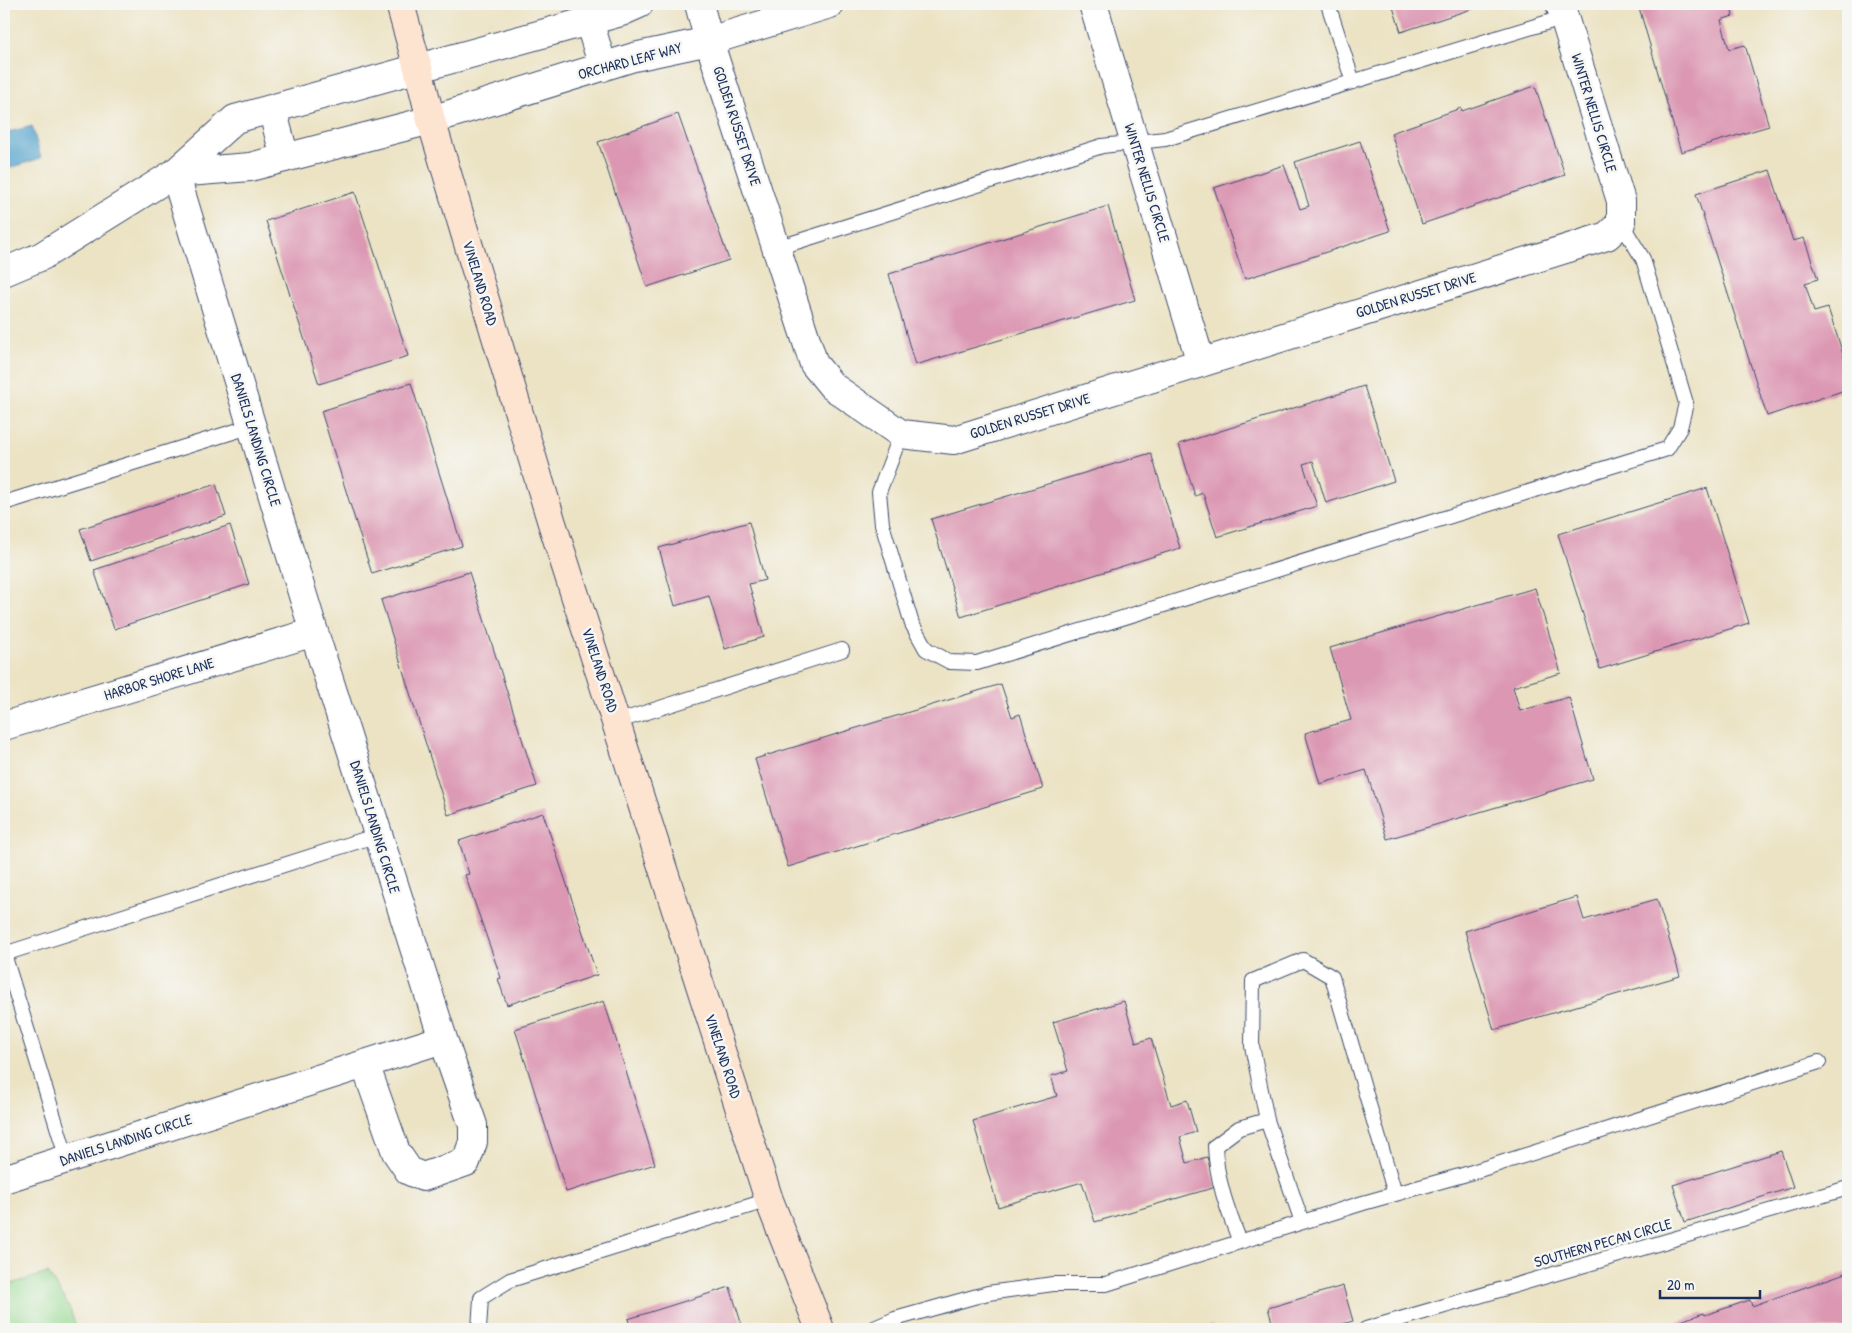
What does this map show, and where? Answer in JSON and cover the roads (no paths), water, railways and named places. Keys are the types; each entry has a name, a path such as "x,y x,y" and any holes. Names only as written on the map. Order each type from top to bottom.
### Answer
{"main road":[{"name":"VINELAND ROAD","path":"400,4 431,120 551,520 769,1200 820,1329"}],"street":[{"path":"4,272 42,256 175,173 235,119 621,12 640,4"},
{"name":"GOLDEN RUSSET DRIVE","path":"699,4 709,41 814,364 832,386 901,434 954,440 1607,236 1621,223"},
{"name":"ORCHARD LEAF WAY","path":"431,120 634,57 709,41 830,4"},
{"name":"WINTER NELLIS CIRCLE","path":"1093,4 1202,363"},
{"name":"WINTER NELLIS CIRCLE","path":"1562,10 1621,201 1621,223"},
{"path":"589,21 603,67"},
{"path":"272,109 285,158"},
{"path":"175,173 250,168 431,120"},
{"name":"DANIELS LANDING CIRCLE","path":"4,1179 443,1040 314,632 175,173"},
{"name":"HARBOR SHORE LANE","path":"4,726 314,632"},
{"path":"365,1064 396,1152 409,1171 423,1177 466,1162 473,1142 474,1126 443,1040"}],"lane":[{"path":"1328,4 1353,82"},
{"path":"777,248 1102,146 1165,139 1353,82 1562,10"},
{"path":"901,434 879,492 882,524 912,624 926,650 950,662 977,663 1667,449 1680,428 1686,403 1643,259 1621,223"},
{"path":"4,503 252,426"},
{"path":"616,722 842,650"},
{"path":"67,1159 4,954 378,834"},
{"path":"1302,1222 1267,1120 1252,1046 1253,982 1303,960 1332,977 1396,1194"},
{"path":"872,1329 895,1319 988,1293 1053,1284 1106,1284 1819,1062"},
{"path":"1240,1242 1216,1165 1215,1146 1239,1128 1267,1120"},
{"name":"SOUTHERN PECAN CIRCLE","path":"1366,1329 1409,1323 1848,1188"},
{"path":"479,1329 481,1298 510,1280 769,1200"}],"water":[{"path":"32,126 41,158 4,170 4,133"}]}
